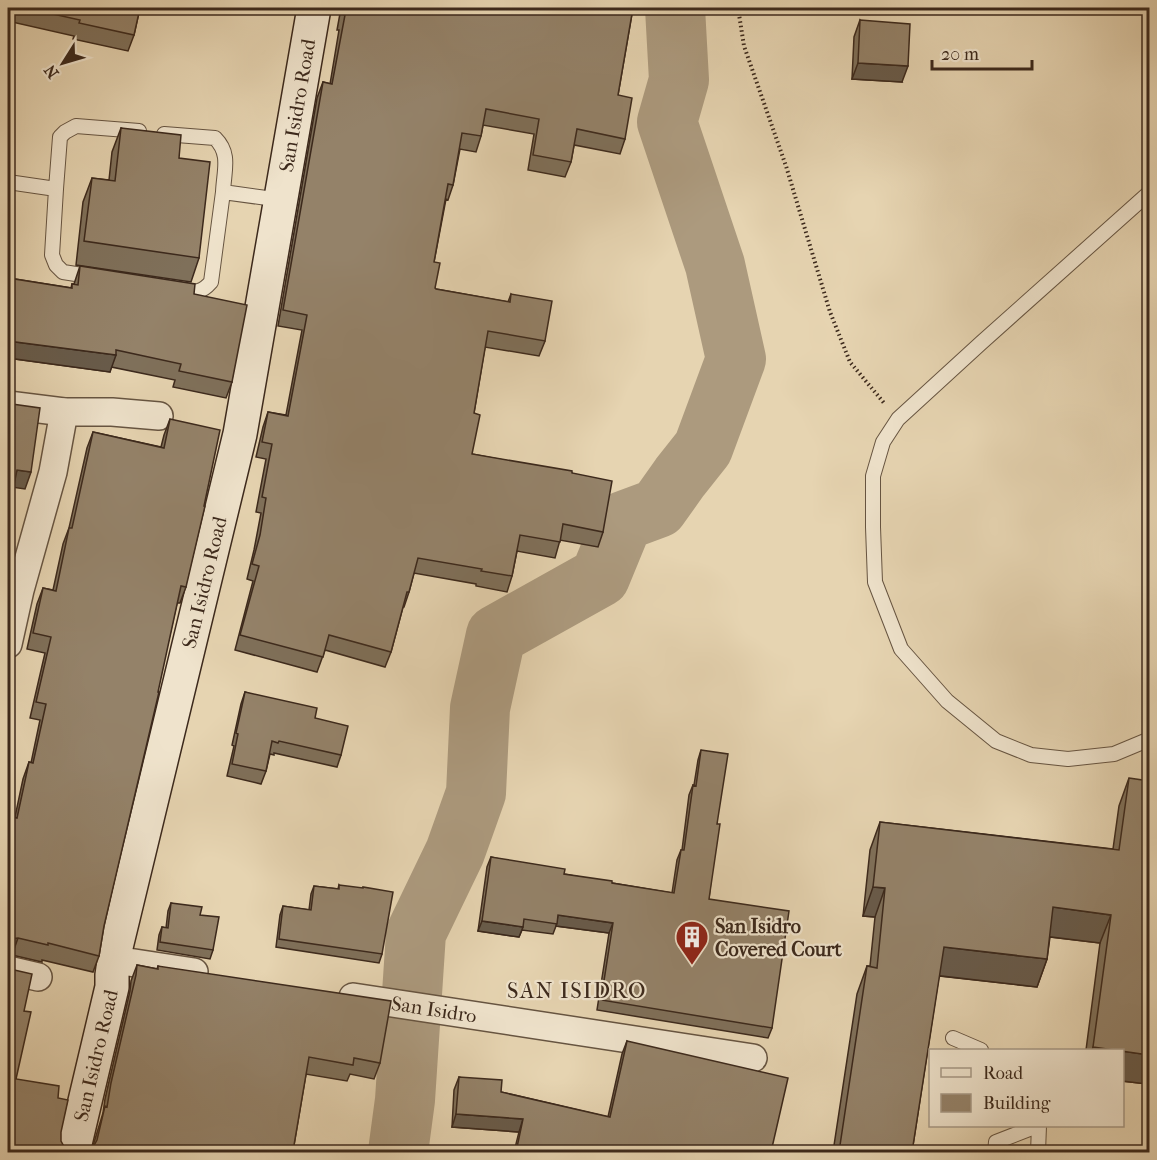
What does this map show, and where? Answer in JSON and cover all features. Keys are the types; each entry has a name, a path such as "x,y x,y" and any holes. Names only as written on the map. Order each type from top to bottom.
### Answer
{"main road":[{"name":"San Isidro Road","path":"73,1152 112,987 116,947 240,434 314,8"}],"street":[{"path":"8,405 64,412 112,412 159,416"},
{"path":"8,644 14,588 53,472 64,412"},
{"path":"115,960 221,976"},
{"path":"8,970 38,977"},
{"name":"San Isidro","path":"327,993 753,1058"}],"lane":[{"path":"107,279 63,272 56,265 52,255 60,137 75,126 215,138 222,145 226,154 211,282 205,290 196,292 163,287"},
{"path":"8,182 56,189"},
{"path":"223,192 281,200"},
{"path":"1149,192 898,419 883,442 873,476 874,582 901,649 947,701 996,741 1031,755 1068,759 1114,754 1149,739"},
{"path":"953,1038 979,1049"},
{"path":"995,1152 996,1142 1033,1127"},
{"path":"1038,1127 1038,1152"}],"path":[{"path":"738,8 744,46 786,166 830,312 849,362 898,419"}],"building":[{"path":"26,8 140,8 134,35"},
{"path":"343,8 633,8 618,95 632,98 625,139 577,129 571,162 533,155 539,119 486,109 481,136 462,133 453,185 448,184 434,262 440,263 436,289 510,302 511,294 552,301 545,341 488,331 474,413 480,415 472,454 572,471 572,473 612,481 603,532 563,524 560,542 520,535 512,576 418,558 391,652 329,635 323,657 240,635 259,566 252,564 260,535 266,498 262,497 272,444 262,442 268,412 288,416 307,315 283,310 323,82 332,84 345,15 342,14"},
{"path":"860,20 910,24 908,66 858,63"},
{"path":"121,128 181,135 179,158 210,162 199,258 84,241 92,178 115,181"},
{"path":"80,266 195,284 194,294 247,305 232,382 179,371 181,364 116,350 116,355 8,341 8,278 72,288 72,284 78,285"},
{"path":"8,402 40,408 31,472 17,470 8,514"},
{"path":"170,419 220,430 186,587 181,586 99,956 48,943 48,945 18,938 9,939 8,816 17,818 29,762 33,763 46,704 36,702 51,637 33,633 43,588 56,591 93,432 164,448"},
{"path":"245,692 317,708 315,718 348,726 341,755 272,741 266,771 232,764"},
{"path":"701,750 728,754 717,824 720,824 709,899 789,911 772,1028 601,1000 613,923 558,915 557,924 524,919 523,927 482,921 491,857 565,869 564,874 674,893 681,850 684,850 693,785 696,786"},
{"path":"1129,778 1149,781 1149,1055 1124,1051 1124,1049 1093,1047 1111,915 1053,907 1047,959 944,947 912,1152 839,1152 867,966 877,968 885,888 873,887 880,822 1119,850"},
{"path":"339,885 393,892 382,954 279,939 283,906 311,910 314,886 339,889"},
{"path":"171,903 202,907 200,915 219,917 213,950 160,942 162,927 168,928"},
{"path":"137,965 158,969 158,966 391,1001 380,1063 354,1058 353,1065 309,1057 293,1151 298,1152 86,1152 92,1149 97,1140 105,1106 107,1107"},
{"path":"8,968 32,974 24,1011 31,1012 16,1079 59,1086 58,1098 68,1100 61,1141 66,1150 71,1152 8,1152"},
{"path":"627,1041 788,1078 771,1152 516,1152 523,1119 456,1114 459,1077 502,1080 501,1092 610,1117"}],"waterway":[{"path":"398,1152 405,1100 416,933 455,852 476,793 480,708 496,635 600,577 623,521 658,508 703,448 736,359 715,265 667,122 679,80 675,8"}],"place":[{"name":"San Isidro Covered Court","path":"692,966"}],"district":[{"name":"SAN ISIDRO","path":"577,991"}]}
